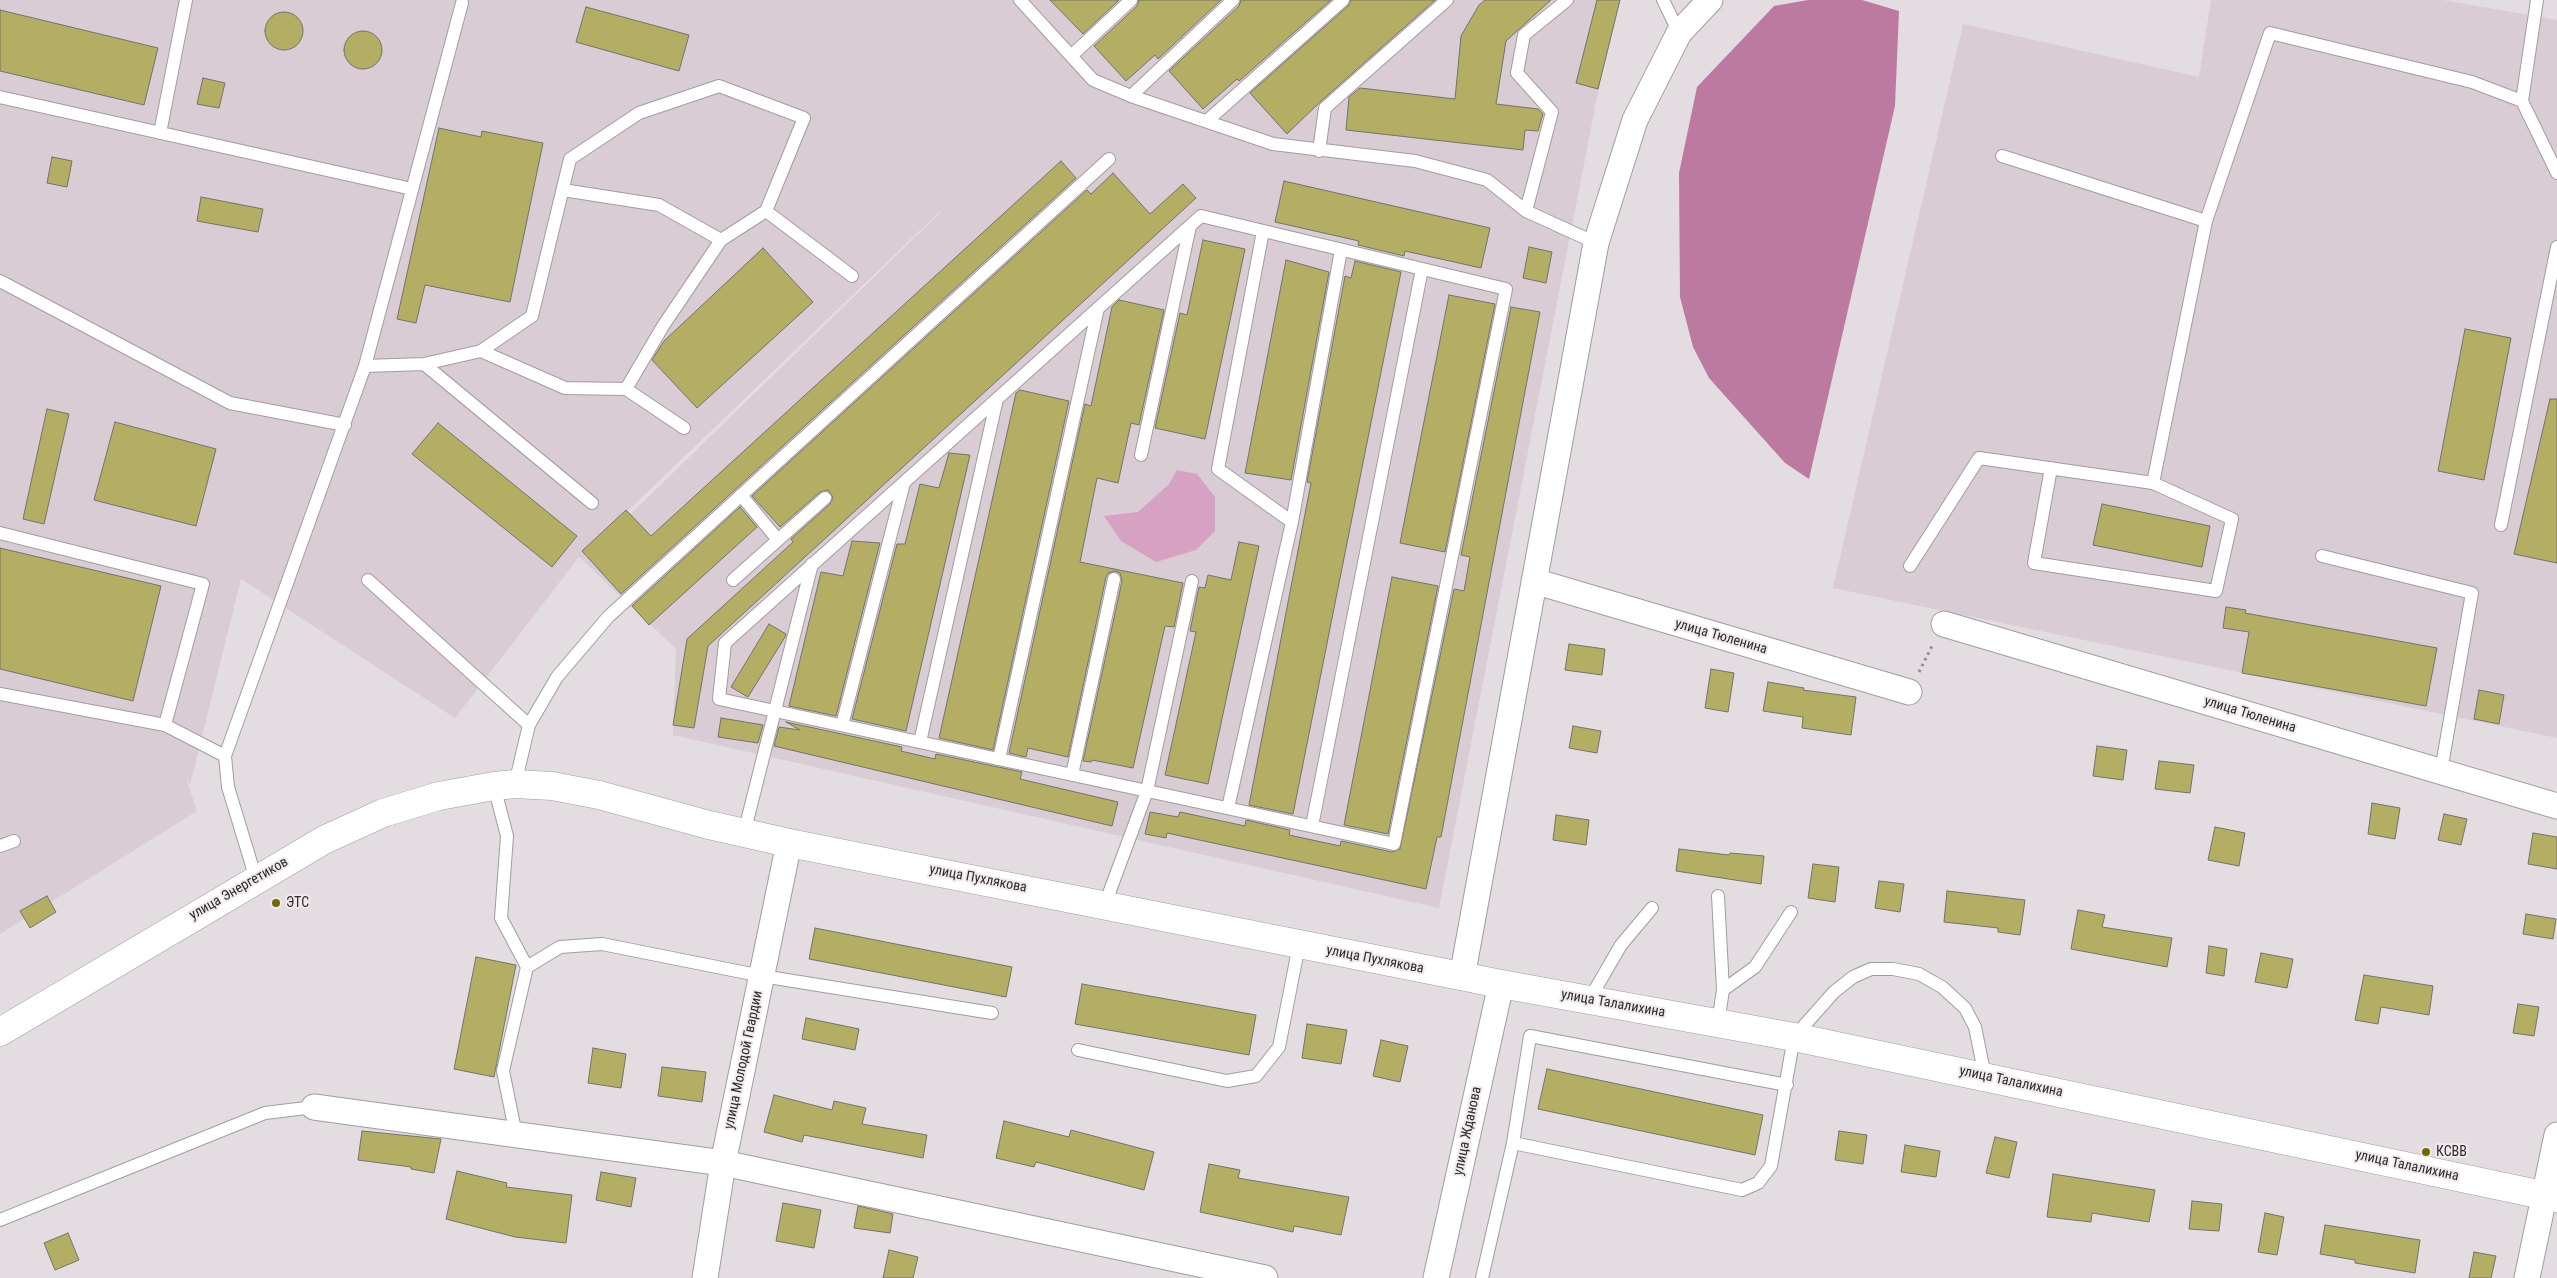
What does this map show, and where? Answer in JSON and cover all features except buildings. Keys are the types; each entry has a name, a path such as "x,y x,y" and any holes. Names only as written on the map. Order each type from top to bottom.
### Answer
{"street":[{"path":"1462,976 1596,243 1635,120 1679,33 1710,0"},
{"name":"улица Тюленина","path":"1534,582 1909,692"},
{"name":"улица Тюленина","path":"1944,624 2557,806"},
{"name":"улица Пухлякова","path":"505,785 552,786 599,795 789,843 1462,976"},
{"name":"улица Энергетиков","path":"0,1032 324,840 383,813 439,796 505,785"},
{"name":"улица Молодой Гвардии","path":"705,1278 723,1163 789,843"},
{"name":"улица Талалихина","path":"1462,976 1794,1037 2551,1197"},
{"name":"улица Жданова","path":"1436,1278 1501,984"},
{"path":"314,1107 723,1163 1265,1278"},
{"path":"2528,1278 2551,1197 2557,1135"}],"lane":[{"path":"160,133 186,0"},
{"path":"1020,0 1093,80 1131,96 1208,120 1272,144 1415,162 1487,180 1526,211 1596,243"},
{"path":"1071,56 1131,0"},
{"path":"1131,96 1233,0"},
{"path":"1208,120 1343,0"},
{"path":"1319,151 1325,108 1447,0"},
{"path":"1526,211 1552,112 1517,73 1524,35 1567,0"},
{"path":"1663,0 1679,33"},
{"path":"2537,0 2522,101 2557,173"},
{"path":"256,879 228,787 225,756 365,366 462,3"},
{"path":"2153,483 2206,221 2270,33 2472,82 2522,101"},
{"path":"365,366 424,364 481,351 532,316 570,159 639,114 719,86 804,118 766,211 721,240 663,326 626,388"},
{"path":"0,97 412,189"},
{"path":"2002,156 2206,221"},
{"path":"516,1135 503,1071 527,967 501,918 507,836 505,785 529,725 557,677 608,617 1109,159"},
{"path":"563,190 658,205 721,240"},
{"path":"766,211 852,276"},
{"path":"1201,216 1263,231 1506,289 1394,844 719,699 724,644 1201,216"},
{"path":"1141,455 1190,226"},
{"path":"1263,231 1218,469 1292,522"},
{"path":"2501,525 2557,247"},
{"path":"1228,808 1292,522 1341,250"},
{"path":"1312,826 1422,269"},
{"path":"0,281 230,403 345,425"},
{"path":"999,759 1098,308"},
{"path":"481,351 565,388 626,388 684,428"},
{"path":"424,364 592,503"},
{"path":"920,742 997,399"},
{"path":"1910,566 1979,458 2051,468 2153,483 2232,519 2216,591 2034,563 2051,468"},
{"path":"842,725 904,483"},
{"path":"741,495 778,540"},
{"path":"733,580 824,498"},
{"path":"0,533 203,584 165,725"},
{"path":"2322,556 2472,593 2441,771"},
{"path":"744,833 812,564"},
{"path":"1072,775 1114,579"},
{"path":"368,580 529,725"},
{"path":"1105,904 1147,791 1192,581"},
{"path":"0,694 165,725 225,756"},
{"path":"0,846 14,841"},
{"path":"1718,896 1723,990 1718,1023"},
{"path":"1589,1000 1622,945 1652,908"},
{"path":"1723,990 1755,968 1790,912"},
{"path":"527,967 560,947 602,944 762,976 992,1013"},
{"path":"1078,1050 1227,1080 1256,1076 1279,1047 1299,945"},
{"path":"1513,1144 1742,1190 1758,1183 1771,1166 1794,1037 1834,992 1853,978 1871,969 1894,969 1919,974 1942,987 1965,1008 1976,1027 1985,1076"},
{"path":"1482,1278 1513,1144 1530,1036 1786,1085"},
{"path":"0,1220 265,1113 314,1107"}],"path":[{"path":"1909,692 1944,624"}],"shaded area":[{"path":"0,0 1616,0 1439,908 673,735 676,649 579,557 455,718 241,579 190,785 186,778 197,811 0,934","holes":["939,212 610,534 607,531"]},
{"path":"1808,0 1862,0 1899,11 1895,106 1809,479 1785,463 1709,378 1693,347 1680,297 1679,173 1697,87 1774,6"},
{"path":"2211,0 2443,0 2557,20 2557,738 1833,588 1963,24 2199,77"},
{"path":"1177,470 1197,474 1215,497 1215,531 1196,550 1156,562 1121,541 1104,516 1138,512 1169,484"}],"place":[{"name":"ЭТС","path":"276,903"},
{"name":"КСВВ","path":"2426,1152"}]}
